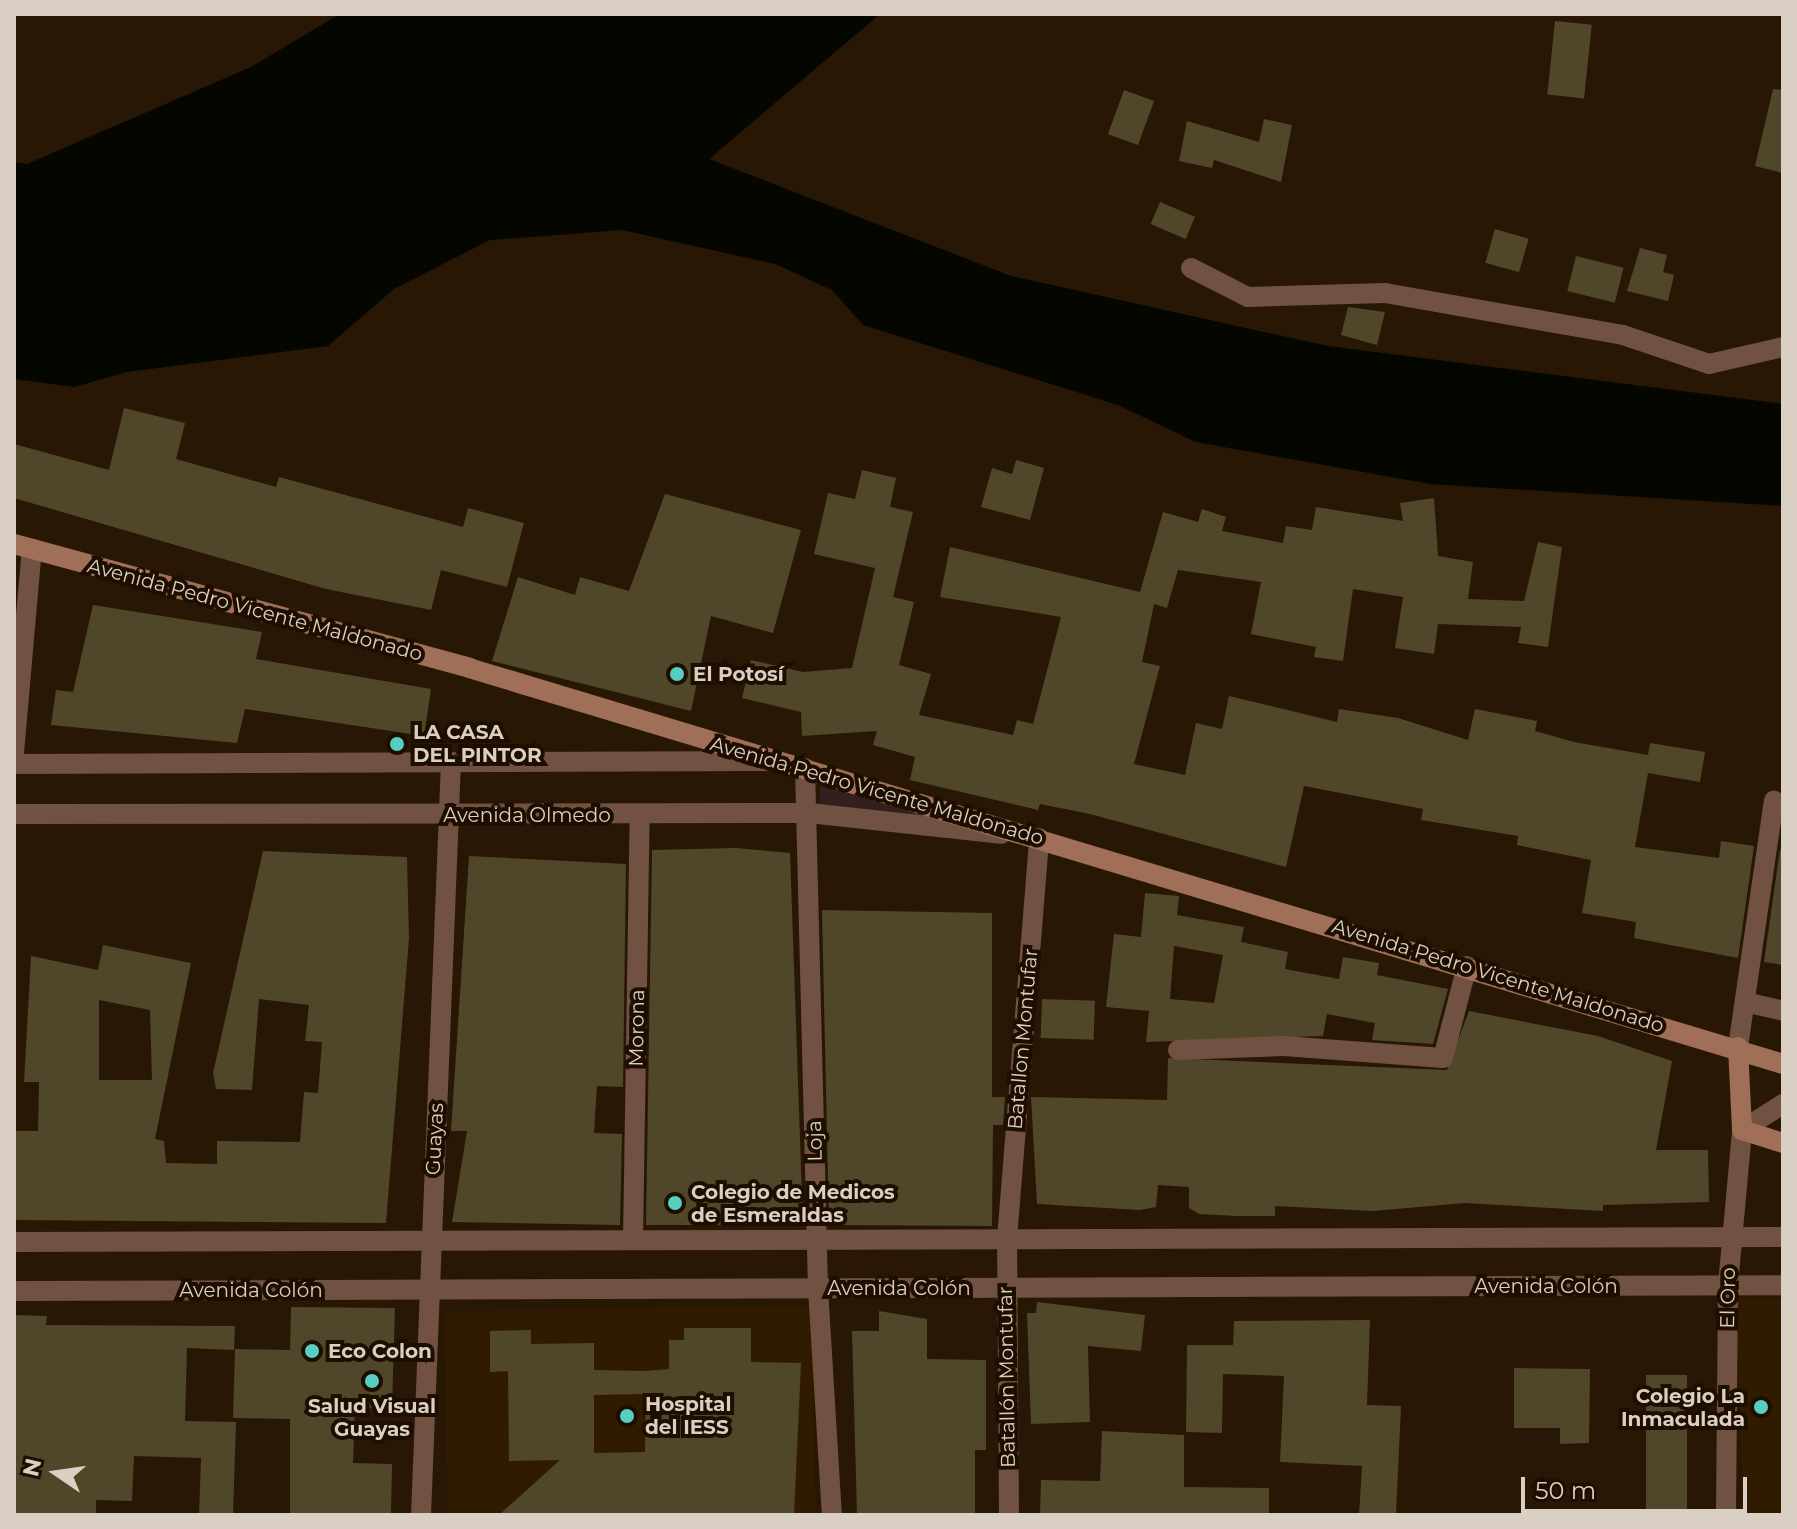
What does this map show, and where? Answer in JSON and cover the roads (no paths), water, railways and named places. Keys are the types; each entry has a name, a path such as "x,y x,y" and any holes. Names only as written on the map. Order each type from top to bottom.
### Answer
{"main road":[{"name":"Avenida Pedro Vicente Maldonado","path":"23,547 805,768 1738,1047 1783,1064"},
{"path":"1738,1047 1742,1130 1783,1143"}],"street":[{"path":"1191,268 1248,297 1385,293 1623,335 1709,364 1783,347"},
{"path":"14,753 23,547"},
{"path":"14,764 781,761"},
{"name":"Guayas","path":"421,1515 429,1241 452,816 451,763"},
{"name":"Loja","path":"805,768 809,813 818,1288 832,1515"},
{"path":"1738,1047 1774,801"},
{"name":"Avenida Olmedo","path":"14,814 452,816 809,813 1039,838"},
{"name":"Morona","path":"633,1240 640,815"},
{"name":"Batallon Montufar","path":"1007,1239 1039,838"},
{"path":"1178,1050 1284,1046 1443,1058 1467,966"},
{"path":"1745,1002 1783,1011"},
{"path":"1742,1130 1783,1104"},
{"name":"El Oro","path":"1726,1515 1729,1237 1742,1130"},
{"path":"14,1242 1783,1237"},
{"name":"Batallón Montufar","path":"1007,1239 1009,1515"},
{"name":"Avenida Colón","path":"14,1291 1783,1285"}],"place":[{"name":"El Potosí","path":"677,674"},
{"name":"LA CASA DEL PINTOR","path":"397,744"},
{"name":"Colegio de Medicos de Esmeraldas","path":"675,1203"},
{"name":"Eco Colon","path":"312,1351"},
{"name":"Salud Visual Guayas","path":"372,1381"},
{"name":"Colegio La Inmaculada","path":"1761,1407"},
{"name":"Hospital del IESS","path":"627,1416"}]}
